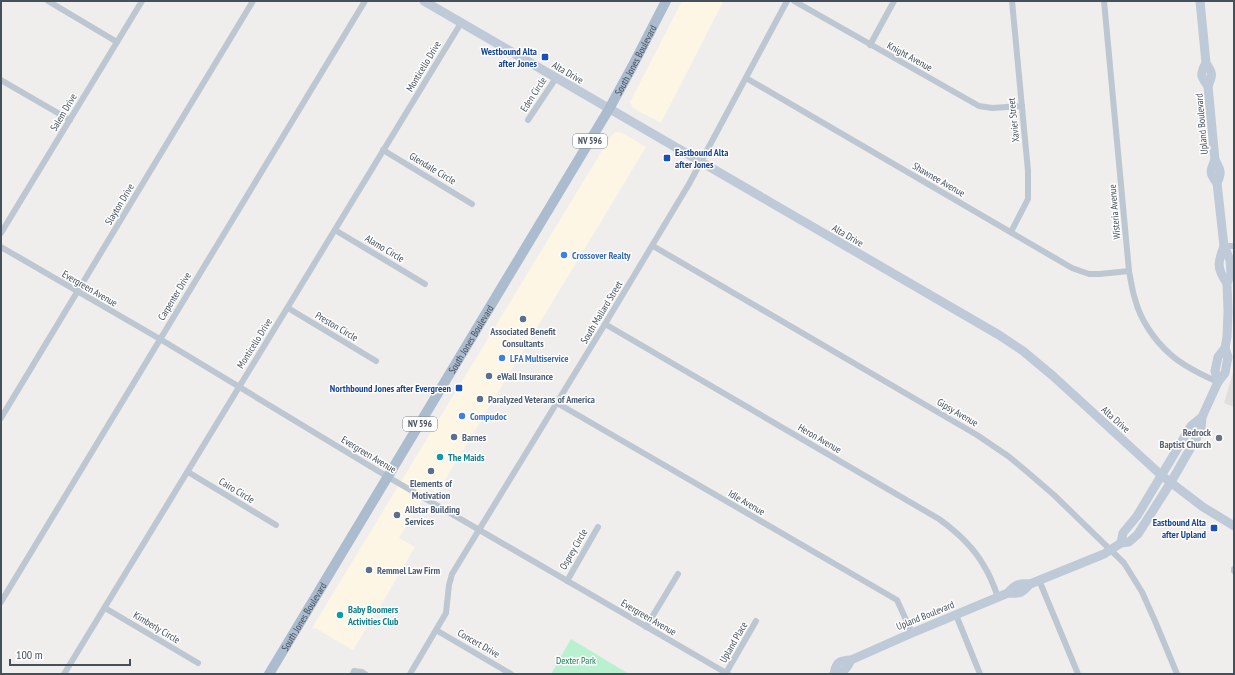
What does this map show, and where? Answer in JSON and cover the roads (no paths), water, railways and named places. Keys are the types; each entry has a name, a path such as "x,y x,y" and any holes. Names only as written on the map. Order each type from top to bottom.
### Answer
{"main road":[{"name":"South Jones Boulevard","path":"269,674 609,109 666,1"}],"street":[{"path":"48,1 117,42"},
{"name":"Salem Drive","path":"1,233 142,1"},
{"name":"Slayton Drive","path":"1,418 253,1"},
{"name":"Carpenter Drive","path":"1,602 365,1"},
{"name":"Alta Drive","path":"424,1 1023,351 1053,376 1161,475 1202,507 1234,526"},
{"name":"South Mallard Street","path":"410,674 446,613 449,585 452,574 653,246 701,162 787,1"},
{"name":"Knight Avenue","path":"794,1 979,106 992,108 1022,106"},
{"path":"870,45 894,1"},
{"name":"Xavier Street","path":"1011,232 1028,199 1028,171 1012,1"},
{"name":"Wisteria Avenue","path":"1104,1 1130,272 1135,300 1144,321 1157,340 1170,355 1198,373 1218,382"},
{"name":"Upland Boulevard","path":"834,674 836,666 841,661 851,660 1008,593 1018,594 1024,592 1035,582 1093,559 1121,543 1129,542 1138,534 1171,482 1201,430 1202,418 1218,382 1215,371 1218,356 1224,348 1227,337 1228,311 1227,283 1221,275 1218,261 1224,246 1217,183 1211,176 1211,169 1215,160 1208,86 1202,78 1201,72 1206,63 1200,1"},
{"name":"Monticello Drive","path":"64,674 461,22"},
{"name":"Eden Circle","path":"528,120 556,78"},
{"name":"Shawnee Avenue","path":"746,78 1072,268 1089,274 1130,272"},
{"path":"1,80 70,120"},
{"name":"Glendale Circle","path":"384,150 472,204"},
{"name":"Alamo Circle","path":"335,230 425,284"},
{"name":"Gipsy Avenue","path":"653,246 992,445 1025,470 1124,563 1142,592 1177,674"},
{"path":"1224,246 1234,246"},
{"name":"Evergreen Avenue","path":"1,247 160,340 388,477 727,673"},
{"name":"Preston Circle","path":"288,308 376,361"},
{"name":"Heron Avenue","path":"605,324 954,529 978,556 998,597"},
{"name":"Idle Avenue","path":"557,403 897,600 912,633"},
{"name":"Upland Boulevard","path":"1121,543 1123,533 1137,516 1192,426 1202,418"},
{"name":"Cairo Circle","path":"188,472 276,525"},
{"name":"Osprey Circle","path":"566,581 598,527"},
{"path":"646,627 678,574"},
{"path":"1035,582 1078,674"},
{"name":"Kimberly Circle","path":"105,608 198,663"},
{"path":"956,615 980,674"},
{"name":"Upland Place","path":"727,673 756,621"},
{"name":"Concert Drive","path":"436,630 511,674"},
{"path":"353,674 354,671 365,674"}],"place":[{"name":"Westbound Alta after Jones","path":"545,57"},
{"name":"Eastbound Alta after Jones","path":"667,158"},
{"name":"Crossover Realty","path":"564,255"},
{"name":"Associated Benefit Consultants","path":"523,319"},
{"name":"LFA Multiservice","path":"502,358"},
{"name":"eWall Insurance","path":"489,376"},
{"name":"Northbound Jones after Evergreen","path":"459,388"},
{"name":"Paralyzed Veterans of America","path":"480,399"},
{"name":"Compudoc","path":"462,416"},
{"name":"Barnes","path":"454,437"},
{"name":"Redrock Baptist Church","path":"1219,438"},
{"name":"The Maids","path":"440,457"},
{"name":"Elements of Motivation","path":"431,471"},
{"name":"Allstar Building Services","path":"397,515"},
{"name":"Eastbound Alta after Upland","path":"1214,528"},
{"name":"Remmel Law Firm","path":"369,570"},
{"name":"Baby Boomers Activities Club","path":"340,615"}],"park label":[{"name":"Dexter Park","path":"576,660"}]}
